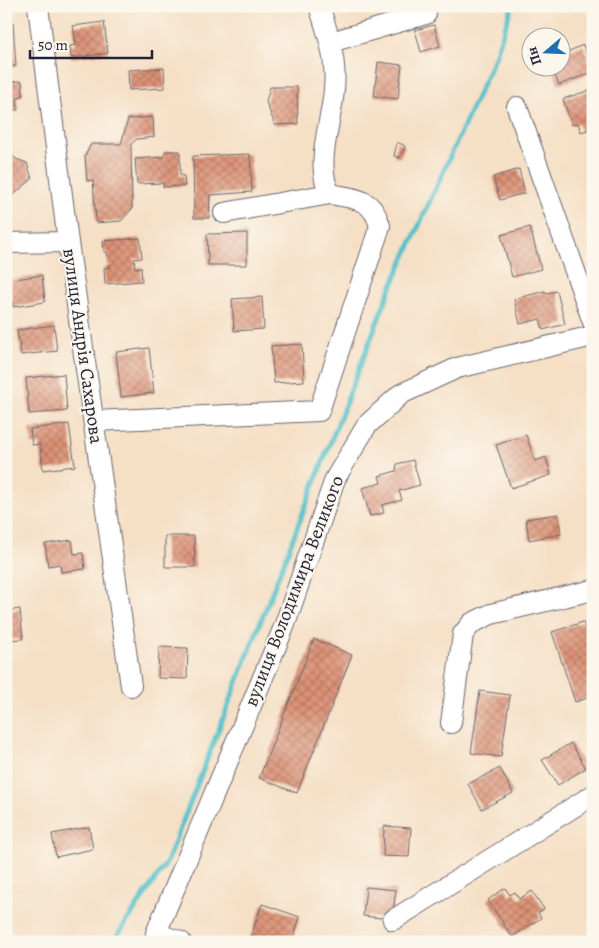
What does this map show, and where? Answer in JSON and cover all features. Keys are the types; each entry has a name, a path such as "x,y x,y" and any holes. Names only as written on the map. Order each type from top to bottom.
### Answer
{"street":[{"name":"вулиця Андрія Сахарова","path":"38,6 68,242 131,686"},
{"path":"319,6 331,42 335,87 322,174 330,194"},
{"path":"331,42 426,14"},
{"path":"518,107 593,322"},
{"path":"94,421 318,411 380,226 376,211 365,202 330,194 224,213"},
{"path":"6,243 68,242"},
{"name":"вулиця Володимира Великого","path":"182,942 156,933 284,627 334,479 367,425 401,394 457,368 593,336"},
{"path":"451,723 463,634 472,623 491,614 593,590"},
{"path":"393,920 593,795"}],"building":[{"path":"104,22 108,53 71,58 70,46 76,45 73,26"},
{"path":"13,23 16,66 6,67 6,24"},
{"path":"434,25 440,46 421,52 415,30"},
{"path":"583,45 593,72 559,85 556,78 572,78 572,50"},
{"path":"378,62 402,65 398,99 374,96"},
{"path":"164,68 165,88 129,90 128,70"},
{"path":"22,81 23,95 17,99 18,110 6,110 6,82"},
{"path":"270,87 297,87 298,124 275,125 266,102"},
{"path":"593,89 593,128 581,132 578,123 572,125 563,99"},
{"path":"153,117 154,137 137,139 131,144 132,209 121,221 96,223 93,180 87,181 85,156 91,144 121,144 128,119"},
{"path":"397,142 405,146 400,158 394,156"},
{"path":"6,149 16,159 27,163 32,179 6,201"},
{"path":"165,151 180,151 180,175 184,176 185,186 163,187 163,183 137,184 135,159 164,157"},
{"path":"250,154 252,192 210,195 209,218 194,218 193,156"},
{"path":"519,169 525,193 500,200 493,177"},
{"path":"530,227 541,269 512,277 501,235"},
{"path":"247,233 247,265 208,265 207,234"},
{"path":"140,238 142,258 134,259 135,268 141,267 142,281 105,284 104,268 109,267 103,241"},
{"path":"42,275 45,302 13,307 9,280"},
{"path":"545,291 546,293 557,291 565,324 543,330 540,319 520,324 514,299"},
{"path":"262,297 264,329 234,331 232,299"},
{"path":"54,325 57,351 21,355 17,330"},
{"path":"302,344 304,381 274,383 271,346"},
{"path":"149,348 154,393 121,397 116,352"},
{"path":"64,374 67,411 29,414 26,378"},
{"path":"69,424 75,466 43,470 40,444 32,445 30,429"},
{"path":"526,435 535,461 546,457 551,475 511,488 496,445"},
{"path":"413,460 420,485 399,491 402,500 382,505 384,513 370,516 362,488 381,483 379,476 396,471 397,464"},
{"path":"558,514 561,534 529,540 526,519"},
{"path":"165,536 194,536 195,567 165,567"},
{"path":"72,540 74,554 83,553 85,569 61,572 60,564 48,566 45,544"},
{"path":"20,609 23,639 6,640 6,611"},
{"path":"583,622 587,634 593,632 593,696 575,702 552,632"},
{"path":"314,639 352,655 297,793 259,778"},
{"path":"159,647 188,648 187,679 158,678"},
{"path":"480,691 510,695 501,757 471,753"},
{"path":"571,743 586,768 558,785 542,760"},
{"path":"500,768 513,793 482,809 468,784"},
{"path":"384,826 411,828 409,857 383,856"},
{"path":"89,827 93,849 56,857 52,834"},
{"path":"366,887 396,890 392,919 363,916"},
{"path":"505,888 510,895 515,892 519,899 532,891 544,909 538,913 541,918 512,937 488,900"},
{"path":"262,904 300,917 292,942 249,942"}],"waterway":[{"path":"113,942 167,862 389,292 495,57 512,6"}]}
